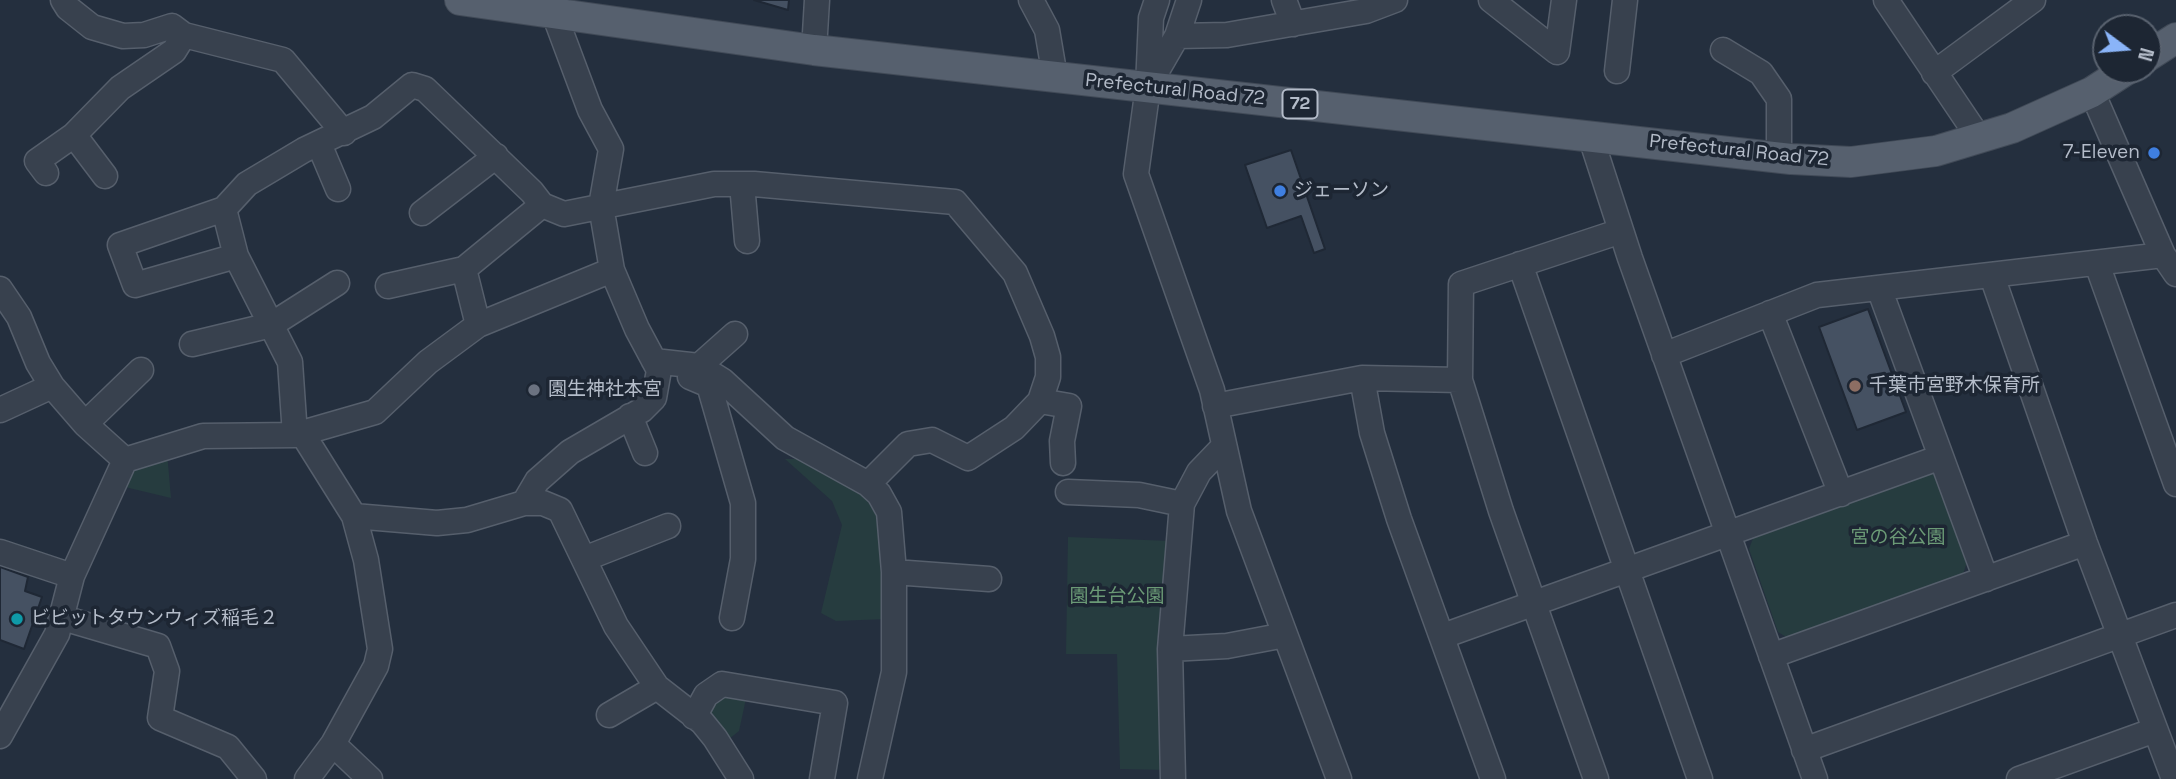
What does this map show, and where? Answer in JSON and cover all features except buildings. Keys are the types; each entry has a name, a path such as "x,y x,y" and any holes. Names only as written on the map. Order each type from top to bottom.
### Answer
{"main road":[{"name":"Prefectural Road 72","path":"460,0 556,6 814,50 1779,158 1851,162 1894,159 1937,151 2012,128 2104,84"}],"street":[{"path":"63,0 68,8 92,27 122,36 144,36 172,26 184,35 283,60 344,132"},
{"path":"814,50 817,0"},
{"path":"1031,0 1047,30 1055,77"},
{"path":"1157,0 1152,18 1148,87 1136,174 1215,406 1239,511 1339,779"},
{"path":"1148,87 1177,36 1189,0"},
{"path":"1284,0 1293,24"},
{"path":"1177,36 1227,35 1366,11 1395,0"},
{"path":"1491,0 1557,52 1564,0"},
{"path":"1616,71 1625,0"},
{"path":"1886,0 1979,138"},
{"path":"1934,73 2033,0"},
{"path":"524,503 537,481 570,452 642,410 654,398 657,365 637,329 612,270 601,206 611,149 590,110 556,6"},
{"path":"46,173 37,161 74,135 120,88 174,51 184,35"},
{"path":"1723,50 1761,73 1779,99 1779,158"},
{"path":"236,256 135,285 120,245 224,209 247,184 373,117 412,85 425,89 496,156 542,205 564,214 714,184 955,202 1015,273 1033,313 1048,357 1048,377 1040,401 1014,428 968,458 932,440 908,444 868,484"},
{"path":"1664,355 1817,295 2097,264 2170,265 2092,92"},
{"path":"74,135 105,176"},
{"path":"1590,135 1664,355 1815,779"},
{"path":"319,144 338,189"},
{"path":"422,213 496,156"},
{"path":"742,184 747,241"},
{"path":"388,286 464,269 542,205"},
{"path":"224,209 236,256 290,362 299,434 354,516 366,560 380,649 376,666 332,744 307,779"},
{"path":"1596,779 1501,511 1460,380 1461,284 1621,231"},
{"path":"1520,264 1700,779"},
{"path":"2097,264 2176,484"},
{"path":"464,269 478,325"},
{"path":"0,736 63,618 72,576 125,460 203,436 299,434 374,412 428,362 478,325 612,270"},
{"path":"1992,276 2085,543 2174,779"},
{"path":"192,344 271,325 337,283"},
{"path":"1879,288 1986,579"},
{"path":"0,289 19,317 38,363 52,386 85,424 125,460"},
{"path":"1770,313 1841,494"},
{"path":"699,366 735,334"},
{"path":"657,365 699,366 723,381 785,438 868,484 879,494 889,512 894,572 894,672 870,779"},
{"path":"657,365 700,379 709,385 720,420 743,503 743,559 732,618"},
{"path":"85,424 141,370"},
{"path":"1215,406 1362,378 1460,380"},
{"path":"1362,378 1372,433 1399,519 1493,779"},
{"path":"0,410 52,386"},
{"path":"1040,401 1069,406 1062,441 1063,463"},
{"path":"630,416 645,453"},
{"path":"1173,779 1170,649 1182,504 1199,472 1224,446"},
{"path":"1443,636 1941,457"},
{"path":"1068,492 1139,495 1182,504"},
{"path":"354,516 437,523 467,520 524,503 543,503 560,510 616,626 657,687 715,738 741,779"},
{"path":"584,559 668,526"},
{"path":"1771,656 2085,543"},
{"path":"0,552 72,576"},
{"path":"894,572 989,579"},
{"path":"1804,750 2176,614"},
{"path":"63,618 158,646 167,671 160,718 228,747 254,779"},
{"path":"1170,649 1227,646 1285,635"},
{"path":"694,717 706,695 722,684 835,703 822,779"},
{"path":"609,715 657,687"},
{"path":"2019,779 2060,772 2155,730"},
{"path":"332,744 370,779"}],"green space":[{"path":"167,452 171,498 125,487 137,459"},
{"path":"785,459 799,459 864,494 882,526 887,619 836,621 821,613 842,525 832,501"},
{"name":"宮の谷公園","path":"1922,470 1940,476 1968,559 1963,574 1788,638 1778,632 1749,549 1755,533"},
{"name":"園生台公園","path":"1068,537 1171,541 1169,770 1120,769 1117,654 1066,654"},
{"path":"747,694 739,731 729,739 707,713 716,697"}],"place":[{"name":"7-Eleven","path":"2154,153"},
{"name":"ジェーソン","path":"1280,191"},
{"name":"千葉市宮野木保育所","path":"1855,386"},
{"name":"園生神社本宮","path":"534,390"},
{"name":"ビビットタウンウィズ稲毛２","path":"17,619"}]}
